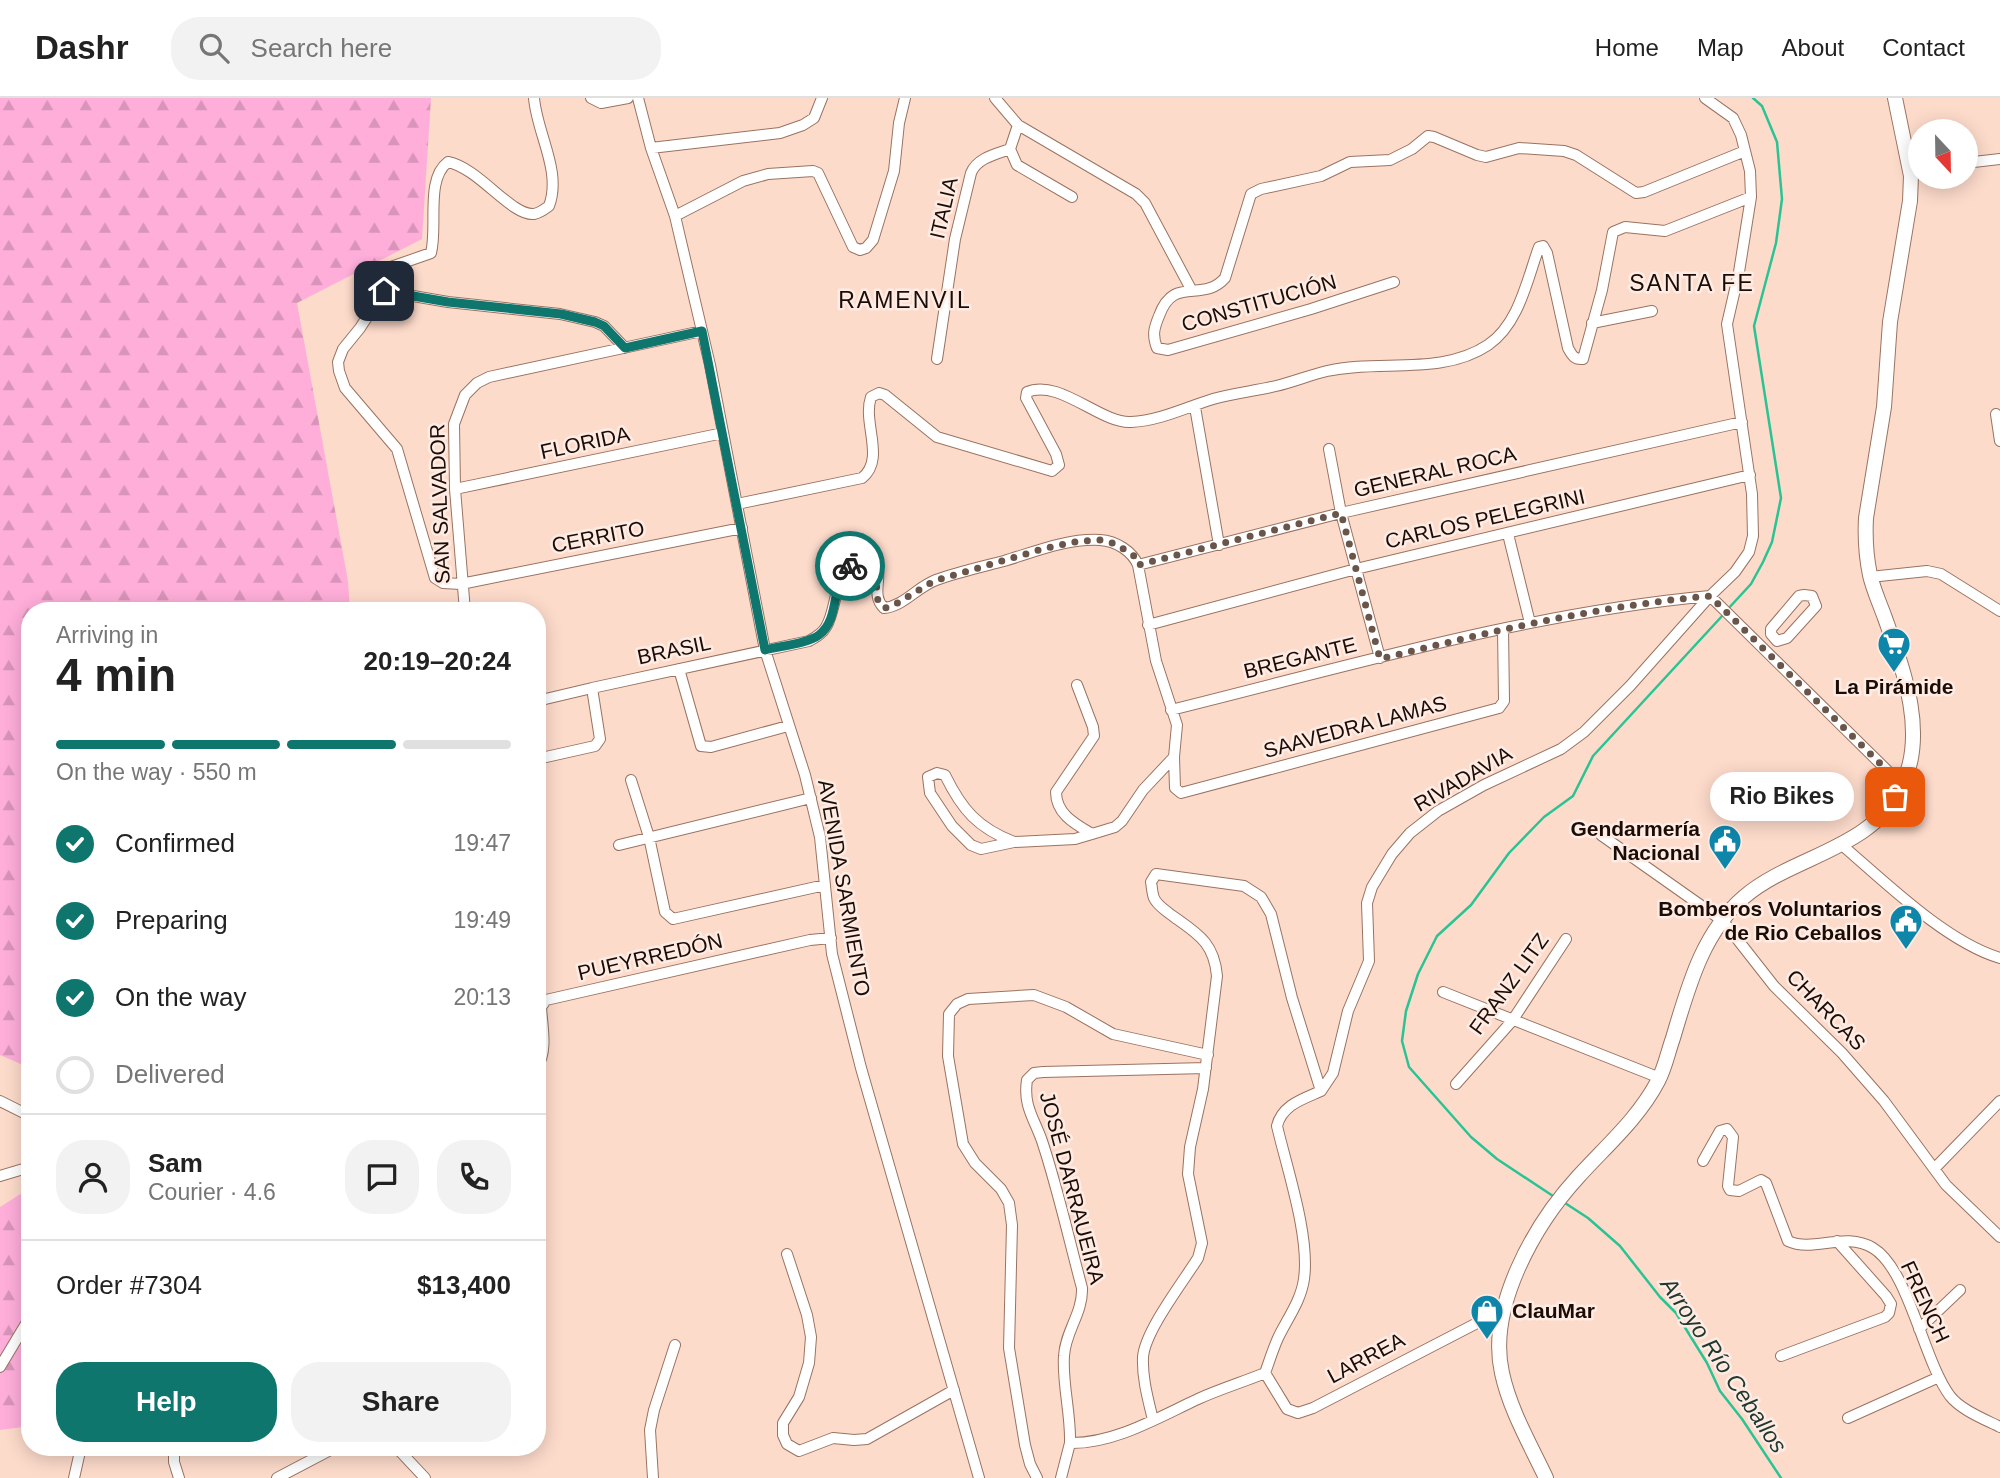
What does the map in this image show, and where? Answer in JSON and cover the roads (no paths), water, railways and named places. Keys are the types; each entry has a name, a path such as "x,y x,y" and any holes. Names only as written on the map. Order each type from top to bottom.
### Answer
{"main road":[{"path":"1895,98 1908,147"},
{"path":"1546,1478 1511,1402 1499,1350 1502,1321 1525,1251 1552,1207 1647,1100 1660,1078 1693,972 1723,920 1743,898 1778,874 1843,846 1878,817 1903,786 1910,765 1913,746 1906,684 1870,577 1866,518 1884,407 1890,322 1912,189"}],"street":[{"path":"534,98 536,117 554,179 550,206 534,214 522,212 482,179 459,164 448,162 440,168 436,178 435,240 431,253 388,268 377,274 377,281 384,291 448,302 561,314 595,322 604,326 625,348"},
{"path":"591,98 601,103 628,98"},
{"name":"AVENIDA SARMIENTO","path":"638,98 651,148 675,216 702,331 765,650 820,837 832,954 861,1068 979,1478"},
{"path":"651,148 780,133 814,118 822,98"},
{"path":"675,216 743,181 768,174 813,172 818,173 825,184 853,247 860,250 866,248 873,240 894,171 899,123 905,98"},
{"path":"995,98 1018,125 1136,194 1145,203 1192,291"},
{"name":"RIVADAVIA","path":"1321,1091 1334,1073 1348,1011 1369,961 1367,903 1372,887 1392,854 1410,833 1438,811 1484,785 1561,749 1584,732 1713,599 1749,552 1754,513 1727,324 1739,272 1751,197 1750,171 1733,118 1706,98"},
{"path":"1018,125 1010,149 1017,165 1072,197"},
{"name":"CONSTITUCIÓN","path":"1394,282 1168,350 1157,348 1153,338 1153,330 1164,302 1170,296 1180,292 1209,289 1219,285 1225,278 1251,194 1261,189 1321,176 1350,162 1390,160 1412,149 1428,136 1486,157 1518,148 1564,151 1576,155 1636,193 1745,150"},
{"name":"ITALIA","path":"937,359 955,239 971,173 984,158 1010,149"},
{"path":"1978,162 2000,159"},
{"path":"737,503 862,478 873,466 867,415 872,397 879,393 937,437 1052,471 1059,465 1056,454 1026,398 1027,392 1034,389 1083,402 1118,421 1132,422 1278,386 1327,371 1452,360 1472,354 1503,332 1520,302 1538,247 1543,246 1547,253 1568,348 1572,356 1578,360 1583,359 1602,290 1613,232 1625,227 1665,231 1751,197"},
{"path":"384,291 343,349 338,362 340,371 345,388 397,449 435,578 443,583 461,584"},
{"path":"1592,323 1652,311"},
{"name":"SAN SALVADOR","path":"464,602 455,489 454,424 465,395 477,383 489,377 702,331"},
{"path":"1195,407 1219,545"},
{"path":"1996,414 2000,441"},
{"name":"GENERAL ROCA","path":"1138,565 1341,513 1742,422"},
{"name":"FLORIDA","path":"455,489 723,433"},
{"path":"1329,449 1341,513 1380,659"},
{"name":"CARLOS PELEGRINI","path":"1148,625 1356,569 1750,475"},
{"name":"CERRITO","path":"461,584 742,528"},
{"path":"1508,534 1530,623"},
{"name":"BRASIL","path":"546,699 809,641 825,630 844,571 854,563 871,561 876,565 879,574 876,592 879,604 884,608 899,604 914,591 934,581 1046,548 1080,541 1101,540 1116,544 1134,556 1138,565"},
{"path":"1014,842 991,833 977,821 963,806 945,775 937,773 928,777 930,793 959,835 981,849 1014,842 1075,839 1115,827 1143,790 1174,757 1177,725 1156,661 1138,565"},
{"path":"1870,577 1927,570 1941,574 2000,611"},
{"path":"1799,596 1812,596 1816,606 1813,611 1787,638 1780,641 1773,638 1771,629 1799,596"},
{"path":"1713,599 1903,786"},
{"name":"BREGANTE","path":"1171,710 1530,623 1605,608 1713,599"},
{"name":"SAAVEDRA LAMAS","path":"1174,757 1175,788 1181,793 1499,708 1504,701 1503,629"},
{"path":"1763,648 1773,638"},
{"path":"679,669 701,746 710,747 788,726"},
{"path":"1077,685 1094,736 1055,797 1069,820 1092,834"},
{"path":"546,757 595,746 600,739 592,688"},
{"path":"631,780 649,837 665,912 673,919 825,884"},
{"path":"619,845 811,799"},
{"name":"CHARCAS","path":"1601,835 1723,920 1774,986 1842,1053 1884,1101 1946,1185 2000,1237"},
{"path":"1843,846 1927,917 2000,958"},
{"path":"1061,1478 1070,1443 1091,1443 1153,1420 1265,1373 1304,1280 1300,1226 1277,1126 1279,1117 1290,1105 1321,1091 1292,998 1271,914 1261,897 1244,886 1157,874 1151,882 1153,897 1159,906 1202,937 1216,959 1217,976 1208,1055 1190,1147 1188,1174 1202,1243 1198,1258 1148,1337 1143,1355 1144,1381 1153,1420"},
{"name":"PUEYRREDÓN","path":"546,1000 810,940 831,938"},
{"name":"FRANZ LITZ","path":"1456,1084 1512,1020 1566,939"},
{"path":"1443,992 1660,1078"},
{"path":"1037,1478 1025,1445 1009,1348 1012,1225 1009,1203 1001,1189 975,1163 963,1144 948,1056 949,1014 957,1004 968,999 1034,995 1066,1007 1113,1034 1208,1055"},
{"name":"JOSÉ DARRAUEIRA","path":"1070,1443 1071,1420 1063,1358 1065,1344 1082,1301 1082,1288 1042,1140 1028,1107 1025,1095 1027,1080 1034,1073 1043,1072 1206,1068"},
{"path":"0,1101 21,1112"},
{"path":"1934,1168 2000,1101"},
{"name":"FRENCH","path":"1703,1161 1720,1132 1727,1129 1733,1138 1728,1186 1730,1190 1739,1191 1761,1180 1766,1183 1788,1241 1797,1245 1857,1242 1874,1249 1903,1290 1939,1377 1951,1398 2000,1427"},
{"path":"0,1176 21,1170"},
{"path":"1781,1356 1885,1317 1889,1313 1891,1304 1886,1296 1837,1241"},
{"path":"787,1254 807,1315 811,1337 809,1363 799,1397 783,1423 787,1444 799,1451 833,1438 867,1439 954,1390"},
{"path":"1919,1329 1960,1290"},
{"name":"LARREA","path":"1265,1373 1287,1409 1298,1413 1313,1408 1479,1322 1502,1321"},
{"path":"0,1367 21,1332"},
{"path":"653,1478 650,1430 675,1345"},
{"path":"1848,1418 1939,1377"},
{"path":"75,1478 79,1456"},
{"path":"174,1456 179,1478"},
{"path":"277,1478 319,1456"},
{"path":"404,1456 425,1478"}],"waterway":[{"name":"Arroyo Río Ceballos","path":"1727,610 1751,584 1763,562 1772,542 1781,498 1754,326 1776,243 1782,199 1777,142 1762,106 1753,98"},
{"name":"Arroyo Río Ceballos","path":"1553,1196 1497,1159 1471,1137 1409,1067 1402,1041 1406,1011 1418,974 1437,936 1471,905 1509,853 1544,817 1573,796 1593,756 1723,615"},
{"name":"Arroyo Río Ceballos","path":"1565,1203 1588,1218 1620,1246 1676,1313 1707,1363 1720,1391 1781,1478"}],"place":[{"name":"La Pirámide","path":"1894,674"},
{"name":"Rio Bikes","path":"1895,797"},
{"name":"Gendarmería Nacional","path":"1725,871"},
{"name":"Bomberos Voluntarios de Rio Ceballos","path":"1906,951"},
{"name":"ClauMar","path":"1487,1341"}],"district":[{"name":"SANTA FE","path":"1692,283"},
{"name":"RAMENVIL","path":"905,300"}]}
